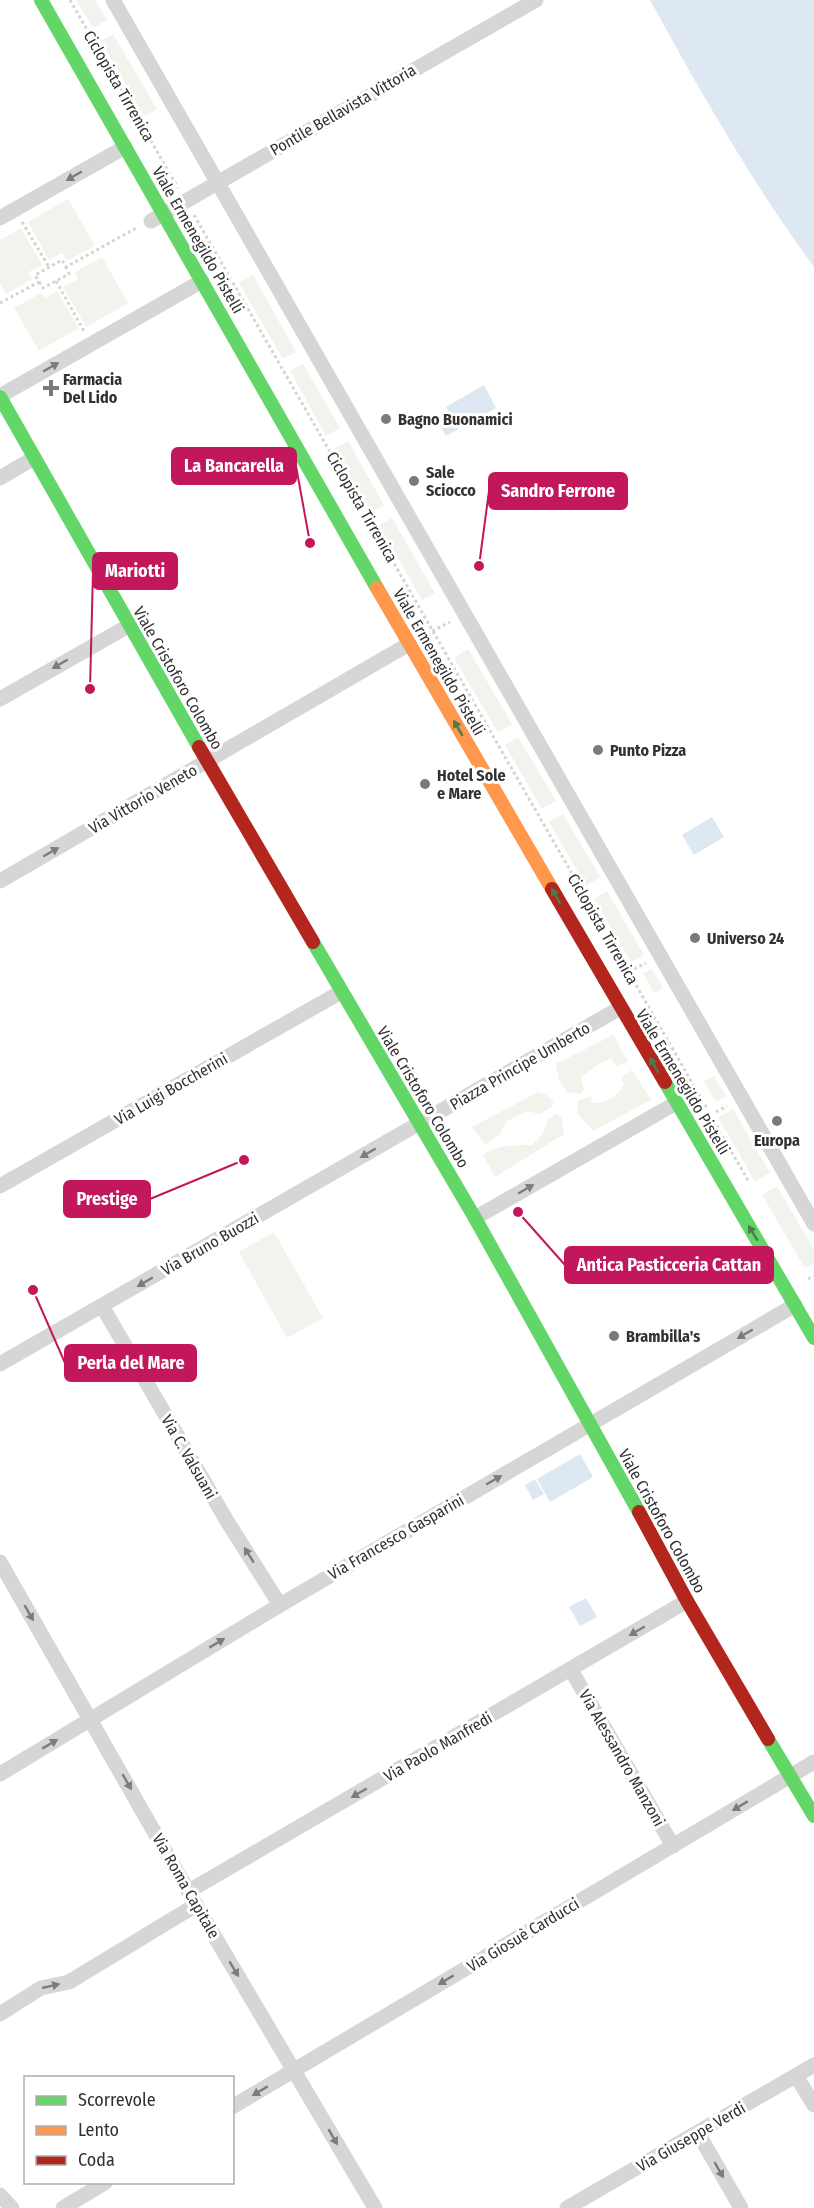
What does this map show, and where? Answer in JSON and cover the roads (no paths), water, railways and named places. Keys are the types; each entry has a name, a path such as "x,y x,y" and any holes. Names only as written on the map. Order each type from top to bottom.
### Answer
{"street":[{"name":"Viale Ermenegildo Pistelli","path":"41,0 125,147 157,217 202,281 620,1008 814,1338"},
{"path":"113,0 814,1224"},
{"name":"Pontile Bellavista Vittoria","path":"157,217 537,0"},
{"path":"0,218 125,147"},
{"path":"0,397 202,281"},
{"name":"Viale Cristoforo Colombo","path":"0,397 207,762 475,1218 591,1424 687,1602 814,1816"},
{"path":"0,478 34,458"},
{"path":"0,699 130,625"},
{"name":"Via Vittorio Veneto","path":"0,881 410,644"},
{"name":"Via Luigi Boccherini","path":"0,1186 341,992"},
{"name":"Piazza Principe Umberto","path":"419,1124 620,1008"},
{"path":"475,1218 676,1103"},
{"name":"Via Bruno Buozzi","path":"0,1364 419,1124"},
{"name":"Via Francesco Gasparini","path":"0,1774 280,1605 795,1305"},
{"name":"Via C. Valsuani","path":"102,1306 227,1521 280,1605"},
{"name":"Via Roma Capitale","path":"0,1562 375,2208"},
{"name":"Via Paolo Manfredi","path":"0,2014 41,1988 69,1982 193,1898 687,1602"},
{"name":"Via Alessandro Manzoni","path":"571,1670 672,1846"},
{"name":"Via Giosuè Carducci","path":"234,2106 814,1762"},
{"name":"Via Giuseppe Verdi","path":"567,2208 814,2065"},
{"path":"796,2076 814,2105"},
{"path":"698,2133 741,2208"},
{"path":"63,2208 103,2184"},
{"path":"0,2195 12,2208"}],"place":[{"name":"Farmacia Del Lido","path":"51,388"},
{"name":"Bagno Buonamici","path":"386,419"},
{"name":"Sale Sciocco","path":"414,481"},
{"name":"La Bancarella","path":"310,543"},
{"name":"Sandro Ferrone","path":"479,566"},
{"name":"Mariotti","path":"90,689"},
{"name":"Punto Pizza","path":"598,750"},
{"name":"Hotel Sole e Mare","path":"425,784"},
{"name":"Universo 24","path":"695,938"},
{"name":"Europa","path":"777,1121"},
{"name":"Prestige","path":"244,1160"},
{"name":"Antica Pasticceria Cattan","path":"518,1212"},
{"name":"Perla del Mare","path":"33,1290"},
{"name":"Brambilla's","path":"614,1336"}]}
